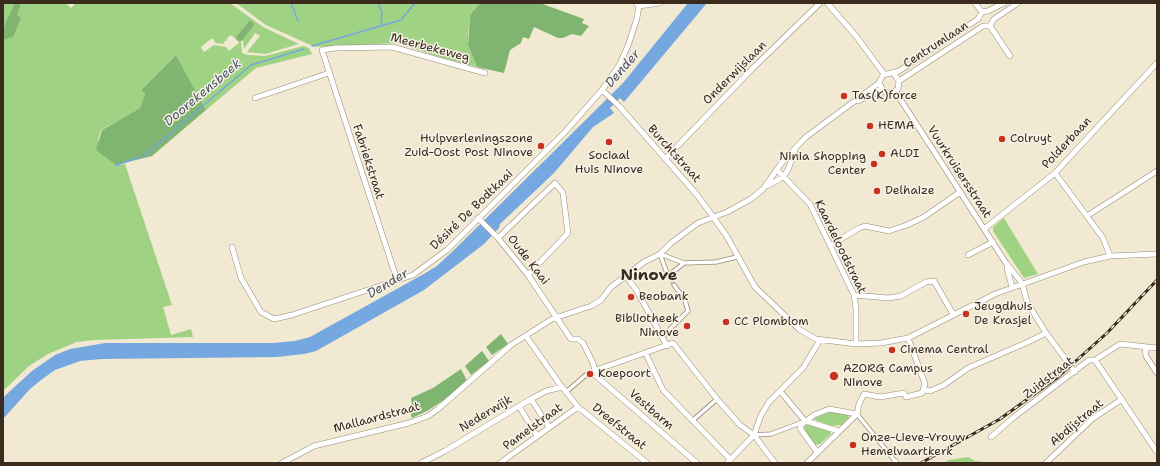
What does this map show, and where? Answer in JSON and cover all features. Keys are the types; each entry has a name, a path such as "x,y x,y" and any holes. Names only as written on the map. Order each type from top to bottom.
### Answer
{"street":[{"path":"638,5 660,3"},
{"name":"Onderwijslaan","path":"665,159 753,68 820,3"},
{"path":"763,189 778,171 783,161 796,147 817,128 879,83 884,74 856,36 827,3"},
{"path":"975,3 982,12 988,11 1004,3"},
{"path":"1010,56 990,26 994,18 1018,3"},
{"name":"Désiré De Bodtkaai","path":"232,247 242,278 261,312 274,319 292,315 413,275 447,250 605,93 629,43 638,5"},
{"path":"988,11 994,18"},
{"name":"Centrumlaan","path":"884,74 894,74 978,19 982,12"},
{"name":"Centrumlaan","path":"978,19 984,26"},
{"name":"Centrumlaan","path":"895,91 899,85 899,81 984,26 990,26"},
{"name":"Meerbekeweg","path":"322,50 392,46 485,73"},
{"name":"Fabriekstraat","path":"322,50 396,280"},
{"name":"Polderbaan","path":"984,229 1055,173 1157,63"},
{"path":"254,98 329,74"},
{"name":"Centrumlaan","path":"894,74 899,81"},
{"path":"879,83 881,89 886,93 895,91"},
{"path":"845,107 881,89"},
{"name":"Vuurkruisersstraat","path":"895,91 1006,263 1022,283"},
{"name":"Burchtstraat","path":"605,93 619,106 698,196 726,235 755,287 773,306 805,334 820,340 856,344 881,343 908,338 953,314 1012,287 1084,262 1110,256 1157,254"},
{"path":"713,216 743,204 763,189 783,177 788,170 796,147"},
{"name":"Kaardeloodstraat","path":"778,171 810,204 854,294 856,308 856,344"},
{"path":"1087,216 1157,171"},
{"path":"1055,173 1103,238 1110,256"},
{"path":"498,238 555,183 563,193 568,233 528,275"},
{"path":"831,245 858,228 865,226 889,231 907,225 924,217 960,192"},
{"name":"Mallaardstraat","path":"282,463 300,452 323,443 428,416 452,398 504,351 552,319 591,306 600,300 609,289 644,262 660,254 671,243 698,223 713,216"},
{"name":"Oude Kaai","path":"479,219 498,238 528,275 571,339 578,338 584,343 594,371"},
{"path":"968,255 993,242"},
{"path":"660,254 668,276 684,263"},
{"path":"660,254 684,263 716,262 737,257"},
{"name":"Vuurkruisersstraat","path":"1006,263 1012,287"},
{"path":"626,276 637,291 662,337 740,425 754,435 775,463"},
{"path":"854,294 888,298 902,296 926,282 934,281 953,314"},
{"path":"1022,283 1027,302 1046,332 1075,372"},
{"path":"662,337 688,311 685,300 674,285"},
{"path":"807,463 857,414 859,404 864,394 880,397 904,393 906,397 922,393 925,390 930,391 944,385 968,368 1028,342 1046,332"},
{"name":"Dreefstraat","path":"526,336 578,407 647,463"},
{"path":"908,338 925,384 925,390"},
{"path":"646,354 664,390 728,461 754,435 761,414 769,402 803,368 820,340"},
{"name":"Zuidstraat","path":"992,437 1014,418 1089,360 1095,360 1118,344 1145,347"},
{"path":"594,371 670,345"},
{"path":"1157,348 1145,347 1146,356 1157,373"},
{"path":"1095,360 1157,452"},
{"name":"Vestbarm","path":"594,371 596,376 697,463"},
{"path":"566,392 587,374"},
{"name":"Nederwijk","path":"421,463 445,451 546,391 562,387"},
{"path":"780,391 806,421 838,431"},
{"path":"532,399 549,427"},
{"path":"692,421 717,399"},
{"name":"Abdijstraat","path":"1046,463 1092,419 1122,399"},
{"path":"519,406 537,436"},
{"name":"Pamelstraat","path":"500,463 578,407"},
{"path":"817,452 800,428 814,415 829,409 857,414 895,462"},
{"path":"754,435 771,434 806,421"}],"green space":[{"path":"3,3 66,3 71,8 76,3 230,3 263,27 299,44 265,54 247,52 260,36 255,33 244,49 243,40 255,24 250,20 235,38 230,35 223,44 216,43 212,38 201,47 204,52 214,45 226,47 229,51 241,41 242,53 248,55 265,56 303,46 309,48 312,54 256,68 206,110 176,55 141,90 145,94 140,108 101,130 98,140 116,165 125,164 172,305 163,307 171,335 191,329 193,337 94,340 77,342 48,354 29,366 3,391"},
{"path":"15,3 21,3 17,15 21,18 13,37 3,40 5,24"},
{"path":"236,3 480,3 470,15 468,34 468,45 477,67 439,57 397,43 315,47 266,25"},
{"path":"480,3 540,3 584,19 582,23 589,26 581,36 572,34 563,38 558,38 534,27 529,39 523,37 521,43 510,50 504,73 477,67 468,45 470,15"},
{"path":"250,20 255,24 243,40 239,42 235,38"},
{"path":"176,55 206,110 152,156 116,165 96,150 102,130 140,108 145,94 141,90"},
{"path":"1004,218 1038,274 1024,278 993,231 993,227"},
{"path":"501,334 508,344 492,355 486,347"},
{"path":"482,351 489,361 471,375 465,366"},
{"path":"461,369 467,381 444,400 427,411 412,418 408,407 412,405 411,398 433,388"},
{"path":"830,412 848,415 849,418 841,425 832,426 815,420 815,418"},
{"path":"809,424 830,431 831,434 820,444 814,445 804,430 805,426"},
{"path":"968,457 975,461 997,463 943,463 949,460"}],"water":[{"path":"688,3 707,3 624,102 620,98 610,108 614,113 593,127 554,173 500,224 499,228 484,244 424,290 316,351 304,354 277,357 102,359 80,361 55,370 41,380 30,389 3,419 3,398 32,371 55,355 70,349 105,343 273,343 295,341 310,337 437,266 623,83"}],"waterway":[{"path":"291,3 298,21"},
{"path":"378,3 382,12 381,22 383,26"},
{"name":"Doorekensbeek","path":"312,46 401,20 415,3"},
{"name":"Doorekensbeek","path":"144,156 251,65 304,49"},
{"name":"Doorekensbeek","path":"117,166 116,165 141,157"}],"tunnel":[{"path":"668,276 674,285"}],"railway":[{"path":"921,463 1000,419 1058,377 1107,333 1157,280"}],"place":[{"name":"Tas(K)force","path":"844,96"},
{"name":"HEMA","path":"870,126"},
{"name":"Colruyt","path":"1002,139"},
{"name":"Sociaal Huis Ninove","path":"609,142"},
{"name":"Hulpverleningszone Zuid-Oost Post Ninove","path":"541,146"},
{"name":"ALDI","path":"882,154"},
{"name":"Ninia Shopping Center","path":"874,164"},
{"name":"Delhaize","path":"877,191"},
{"name":"Beobank","path":"631,297"},
{"name":"Jeugdhuis De Krasjel","path":"966,314"},
{"name":"CC Plomblom","path":"726,322"},
{"name":"Bibliotheek Ninove","path":"687,326"},
{"name":"Cinema Central","path":"892,350"},
{"name":"Koepoort","path":"590,374"},
{"name":"AZORG Campus Ninove","path":"834,376"},
{"name":"Onze-Lieve-Vrouw Hemelvaartkerk","path":"853,445"}],"district":[{"name":"Ninove","path":"649,276"}],"water label":[{"name":"Dender","path":"623,69"},
{"name":"Dender","path":"388,284"}]}
